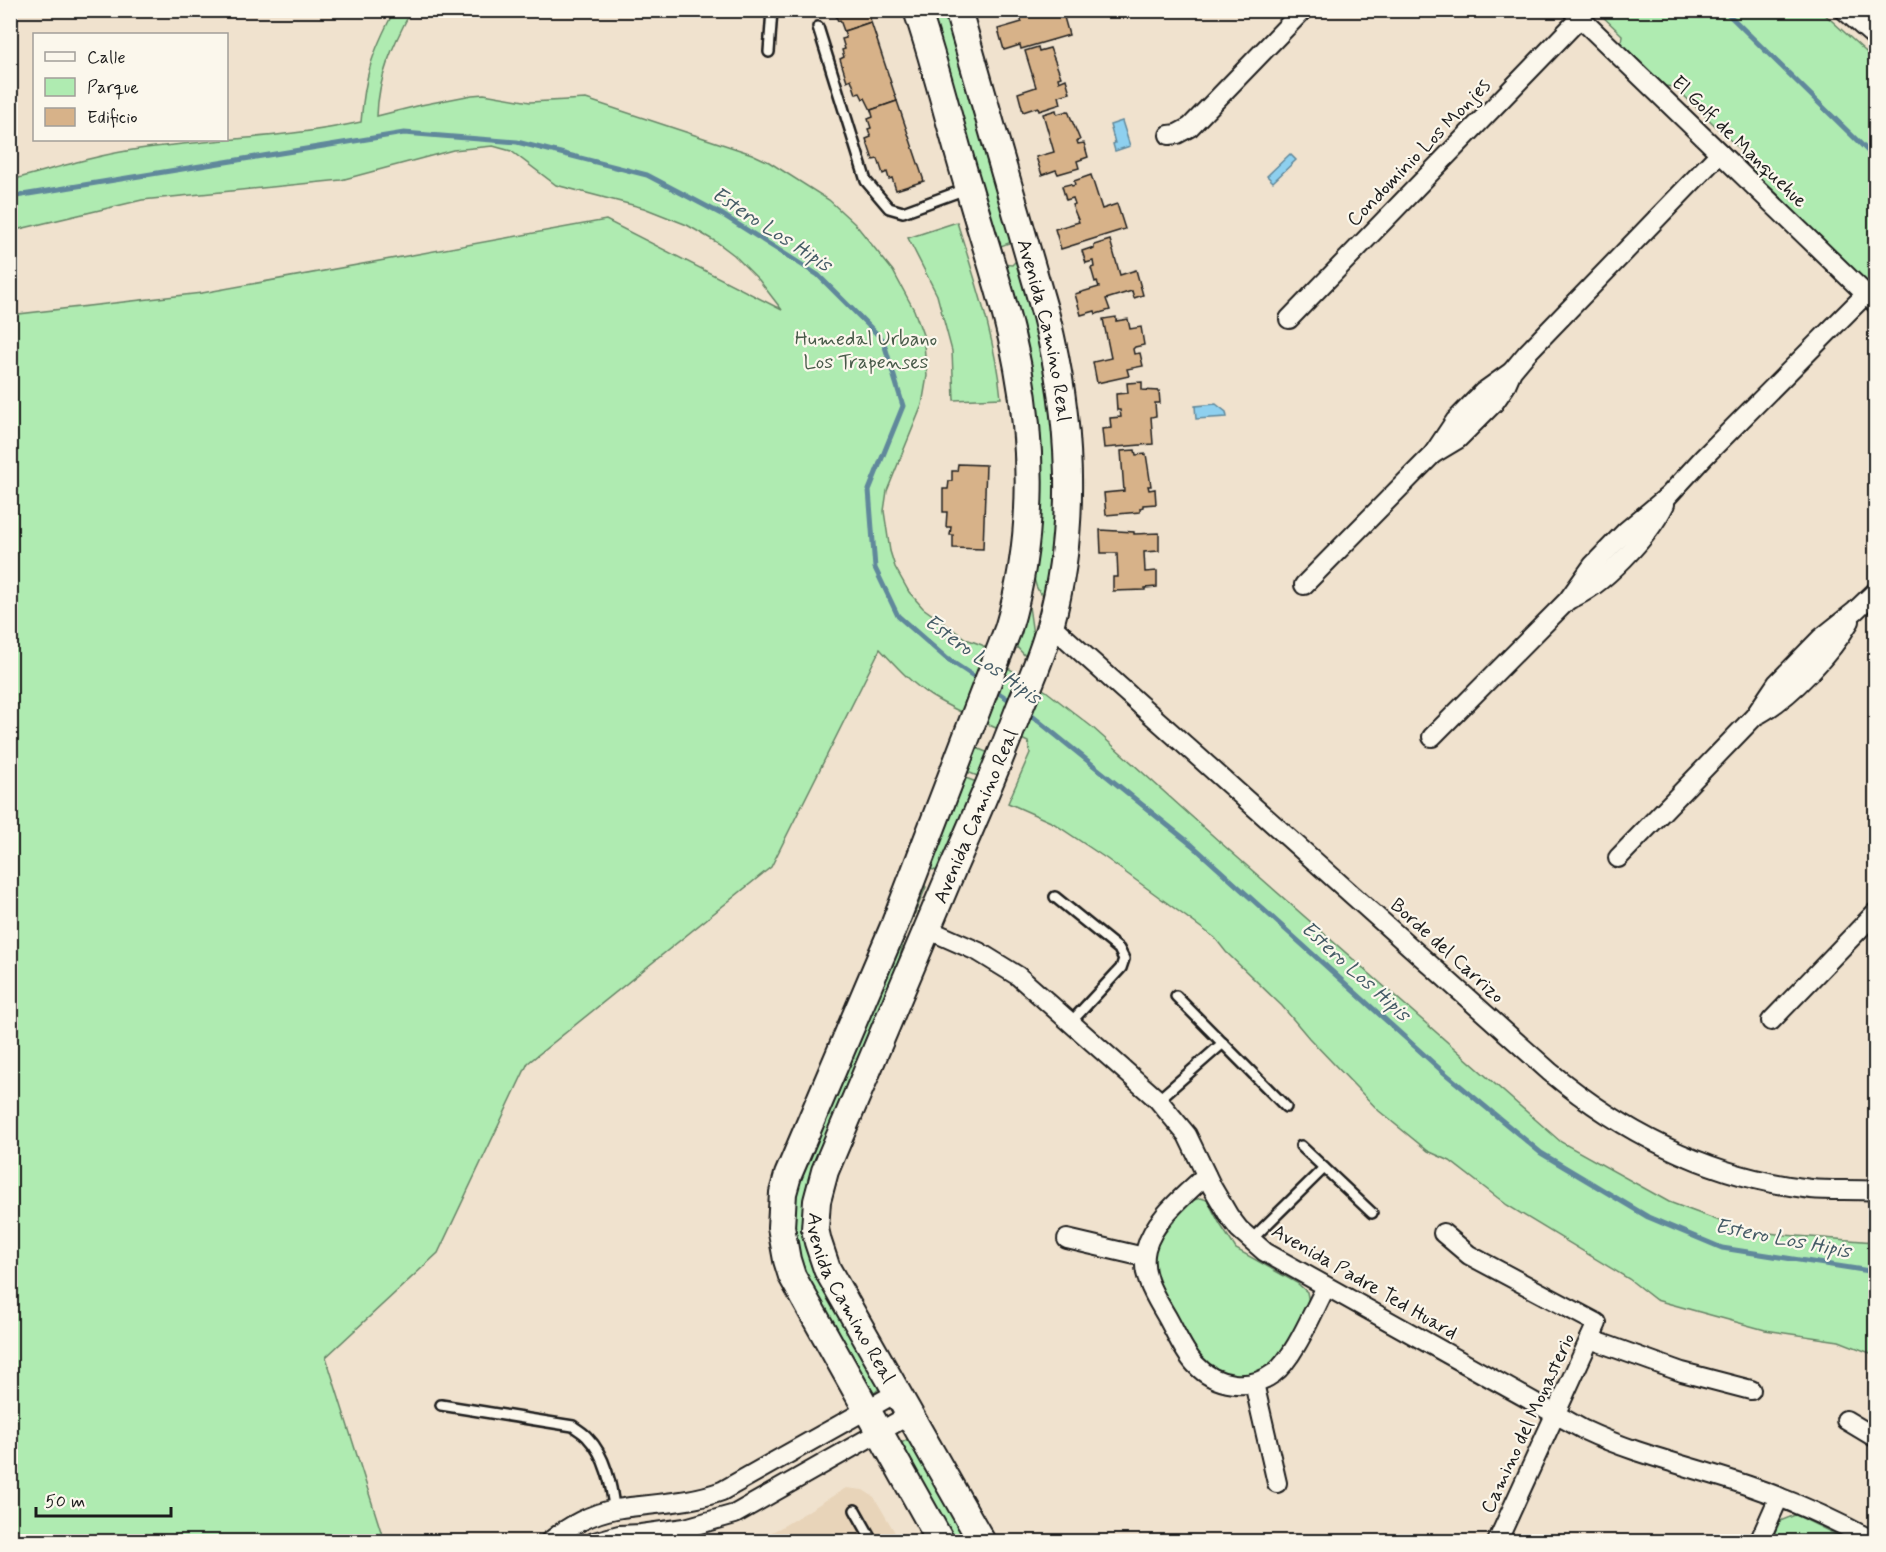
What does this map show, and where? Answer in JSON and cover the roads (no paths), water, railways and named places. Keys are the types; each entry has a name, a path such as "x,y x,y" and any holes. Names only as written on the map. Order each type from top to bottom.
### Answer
{"main road":[{"name":"Avenida Camino Real","path":"917,10 1014,347 1027,426 1028,490 1023,558 1019,585 1002,646 916,872 796,1153 783,1193 781,1210 783,1244 792,1276 941,1542"},
{"name":"Avenida Camino Real","path":"958,10 1053,340 1066,424 1067,511 1059,584 1051,625 1037,665 1000,759 825,1171 820,1186 816,1215 818,1242 827,1269 982,1542"},
{"path":"987,251 1000,255 1006,254 1025,241"},
{"path":"1023,558 1036,604 1051,625"},
{"path":"916,872 924,874 931,881 939,903"}],"street":[{"path":"1169,135 1177,134 1190,127 1303,10"},
{"path":"1844,10 1874,34"},
{"name":"El Golf de Manquehue","path":"1576,14 1871,299"},
{"name":"Condominio Los Monjes","path":"1289,318 1576,14"},
{"path":"1304,585 1432,454 1458,439 1494,403 1512,371 1543,336 1720,153"},
{"path":"1432,737 1569,600 1593,566 1626,531 1668,496 1703,458 1871,299"},
{"path":"1618,858 1754,717 1780,700 1828,652 1856,611 1875,591"},
{"name":"Borde del Carrizo","path":"1051,625 1550,1072 1601,1111 1660,1145 1720,1169 1813,1189 1875,1191"},
{"path":"1771,1021 1875,912"},
{"name":"Avenida Padre Ted Huard","path":"927,929 979,952 1006,968 1071,1022 1158,1100 1187,1135 1206,1175 1230,1216 1265,1252 1600,1438 1632,1451 1748,1485 1831,1519 1875,1542"},
{"path":"1206,1175 1156,1228 1144,1257 1147,1281 1197,1366 1206,1374 1223,1382 1241,1385 1254,1383 1274,1374 1286,1361 1326,1287"},
{"path":"1443,1233 1469,1255 1593,1331 1682,1372 1751,1390"},
{"path":"1067,1239 1144,1257"},
{"name":"Camino del Monasterio","path":"1497,1542 1593,1331"},
{"path":"1254,1383 1277,1484"},
{"path":"549,1542 573,1526 614,1509 696,1500 722,1491 873,1421 905,1403"},
{"path":"594,1542 619,1535 686,1532 735,1514 873,1421 905,1403"},
{"path":"1846,1420 1875,1438"},
{"path":"1759,1542 1779,1497"}],"lane":[{"path":"769,52 772,10"},
{"path":"818,27 866,181 874,192 889,208 903,212 968,189"},
{"path":"1055,897 1119,949 1124,959 1121,968 1071,1022"},
{"path":"1176,996 1286,1107"},
{"path":"1158,1100 1222,1042"},
{"path":"1301,1146 1372,1212"},
{"path":"1251,1240 1324,1168"},
{"path":"441,1405 573,1426 589,1438 601,1456 613,1494 614,1509"},
{"path":"855,1510 873,1542"}],"water":[{"path":"1122,121 1130,146 1115,151 1110,125"},
{"path":"1290,154 1296,160 1273,182 1267,176"},
{"path":"1216,404 1226,412 1227,417 1196,419 1195,406"}],"waterway":[{"path":"1724,10 1876,159"},
{"name":"Estero Los Hipis","path":"10,197 404,133 517,142 647,175 723,215 818,275 883,340 903,406 869,490 875,568 898,616 946,658 981,681"},
{"name":"Estero Los Hipis","path":"991,688 1014,703"},
{"name":"Estero Los Hipis","path":"1026,711 1192,845 1441,1070 1541,1153 1648,1217 1722,1248 1876,1272"}],"park label":[{"name":"Humedal Urbano Los Trapenses","path":"866,350"}]}
